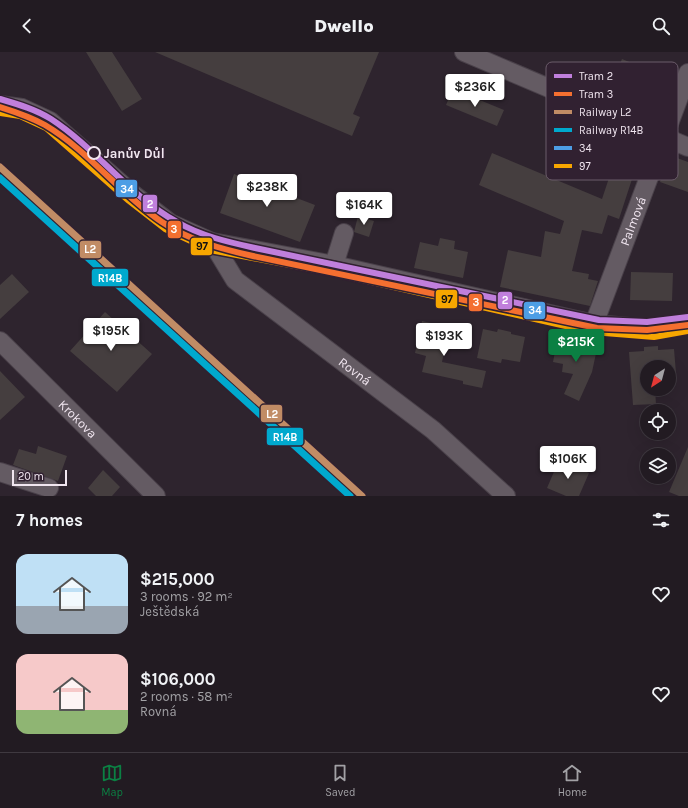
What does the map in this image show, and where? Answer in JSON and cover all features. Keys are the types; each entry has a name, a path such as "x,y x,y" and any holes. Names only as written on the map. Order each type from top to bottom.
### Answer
{"street":[{"path":"464,52 546,87"},
{"name":"Palmová","path":"678,99 688,73"},
{"path":"0,105 22,108 50,120 134,195 170,223 212,242 334,265 594,324 654,329 688,323"},
{"path":"678,143 688,147"},
{"name":"Palmová","path":"594,324 647,180"},
{"path":"334,265 344,233"},
{"name":"Rovná","path":"212,242 235,280 433,430 506,496"},
{"name":"Krokova","path":"0,341 156,496"},
{"path":"0,472 50,488"}],"building":[{"path":"86,52 112,52 142,99 122,111"},
{"path":"155,52 379,52 353,114 360,117 352,136"},
{"path":"622,59 629,62 621,62"},
{"path":"453,89 504,110 497,126 446,105"},
{"path":"492,153 546,176 546,180 557,180 602,199 608,180 632,180 619,219 608,215 602,234 582,230 572,271 589,274 588,279 598,281 590,306 500,287 508,250 541,257 545,231 560,234 564,221 479,185"},
{"path":"678,158 688,162 688,192 660,182 661,180 678,180"},
{"path":"234,174 315,205 300,242 220,213"},
{"path":"358,216 374,221 369,237 354,232"},
{"path":"440,238 455,241 454,249 468,252 463,278 414,268 420,242 438,246"},
{"path":"631,272 673,273 672,301 630,300"},
{"path":"12,274 29,292 0,319 0,285"},
{"path":"105,312 152,354 117,392 70,351"},
{"path":"422,321 449,327 442,362 486,371 482,388 463,384 463,381 422,372 426,356 415,353"},
{"path":"483,329 497,332 498,329 525,337 520,362 502,359 501,363 477,358"},
{"path":"558,336 598,344 592,372 579,401 564,394 573,374 562,372 563,364 553,362"},
{"path":"658,346 658,350 674,349 675,360 640,360 640,396 655,396 656,404 633,405 629,352 644,351 644,347"},
{"path":"0,371 25,397 0,420"},
{"path":"38,446 67,456 58,481 13,465 19,449 36,454"},
{"path":"688,447 688,496 679,496 669,492 672,484 676,484 676,475"},
{"path":"559,460 589,473 579,496 566,496 547,488"},
{"path":"103,470 120,487 112,496 96,496 88,488"}],"tram line":[{"name":"2","path":"0,99 45,115 68,131 128,186 160,211 186,227 215,238 255,248 599,320 647,322 688,317"},
{"name":"3","path":"0,107 45,125 61,135 132,199 162,222 195,239 218,247 253,256 597,328 647,330 688,325"}],"rail line":[{"name":"L2","path":"0,167 362,496"},
{"name":"R14B","path":"0,178 350,496"}],"transit line":[{"name":"34","path":"0,105 22,108 50,121 134,195 170,223 212,242 334,265 594,324 654,329 688,323"},
{"name":"97","path":"0,113 20,116 46,128 129,201 165,229 210,250 332,273 592,332 654,337 688,331"}],"place":[{"name":"Janův Důl","path":"94,153"}]}
